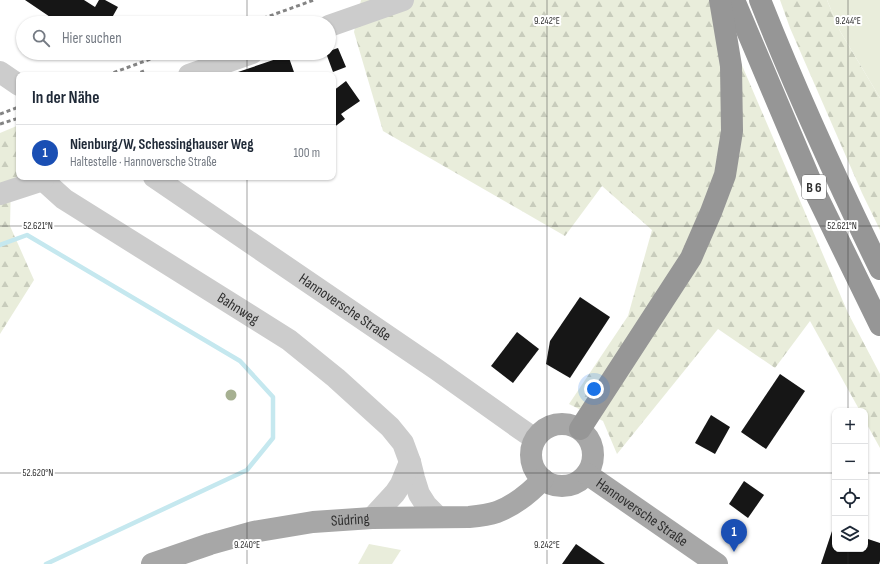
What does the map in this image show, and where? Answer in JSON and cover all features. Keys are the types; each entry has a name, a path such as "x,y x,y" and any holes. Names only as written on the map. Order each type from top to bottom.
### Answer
{"highway":[{"path":"580,429 691,258 725,175 732,131 731,66 720,0"},
{"name":"B 6","path":"734,0 817,196 880,325"},
{"name":"B 6","path":"760,0 836,178 880,269"}],"main road":[{"path":"543,479 536,472 532,464 532,446 535,439 543,430 552,425 572,425 580,429"},
{"name":"Hannoversche Straße","path":"543,479 551,484 561,486 571,485 580,481 587,474 591,466 593,456 592,446 588,437 580,429"},
{"name":"Hannoversche Straße","path":"587,474 706,561"},
{"name":"Südring","path":"152,564 210,544 253,532 313,522 372,518 470,518 483,516 498,512 520,500 543,479"}],"street":[{"path":"336,24 403,0"},
{"path":"198,72 232,60"},
{"path":"0,72 16,83"},
{"path":"0,194 38,180"},
{"name":"Bahnweg","path":"46,180 64,199 289,340 336,378 390,427 403,443 419,494 426,505 438,518"},
{"name":"Hannoversche Straße","path":"158,180 429,364 535,439"},
{"path":"372,518 395,493 401,484 410,462"}],"green space":[{"path":"361,0 714,0 848,313 880,374 880,448 868,426 868,408 858,408 810,321 775,368 718,329 617,454 603,421 569,404 628,316 652,230 602,186 565,236 383,131 354,32"},
{"path":"780,0 827,0 840,31 880,98 880,230 862,193 790,28"},
{"path":"827,0 880,0 880,98 840,31"},
{"path":"16,126 16,177 11,181 10,226 34,280 0,334 0,133"},
{"path":"369,544 401,550 392,564 358,564"}],"building":[{"path":"25,0 84,0 95,7 99,0 105,0 118,7 113,16 49,16"},
{"path":"338,48 346,67 333,72 329,60 336,60 336,49"},
{"path":"273,60 290,60 294,72 238,72"},
{"path":"346,81 360,101 341,114 345,119 336,126 336,89"},
{"path":"580,297 610,317 570,378 546,364 550,341"},
{"path":"517,332 539,349 513,383 491,366"},
{"path":"780,374 805,391 766,449 741,432"},
{"path":"711,415 730,427 715,454 695,443"},
{"path":"744,481 764,495 748,518 729,504"},
{"path":"832,531 832,552 868,552 868,539 880,543 879,564 821,564"},
{"path":"576,544 605,564 562,564"}],"waterway":[{"path":"0,245 27,235 240,361 273,397 273,438 247,470 46,564"}],"railway":[{"path":"269,16 314,0"},
{"path":"115,72 148,60"},
{"path":"0,114 16,108"},
{"path":"0,124 16,119"}],"place":[{"name":"Nienburg/W, Schessinghauser Weg","path":"734,552"}]}
